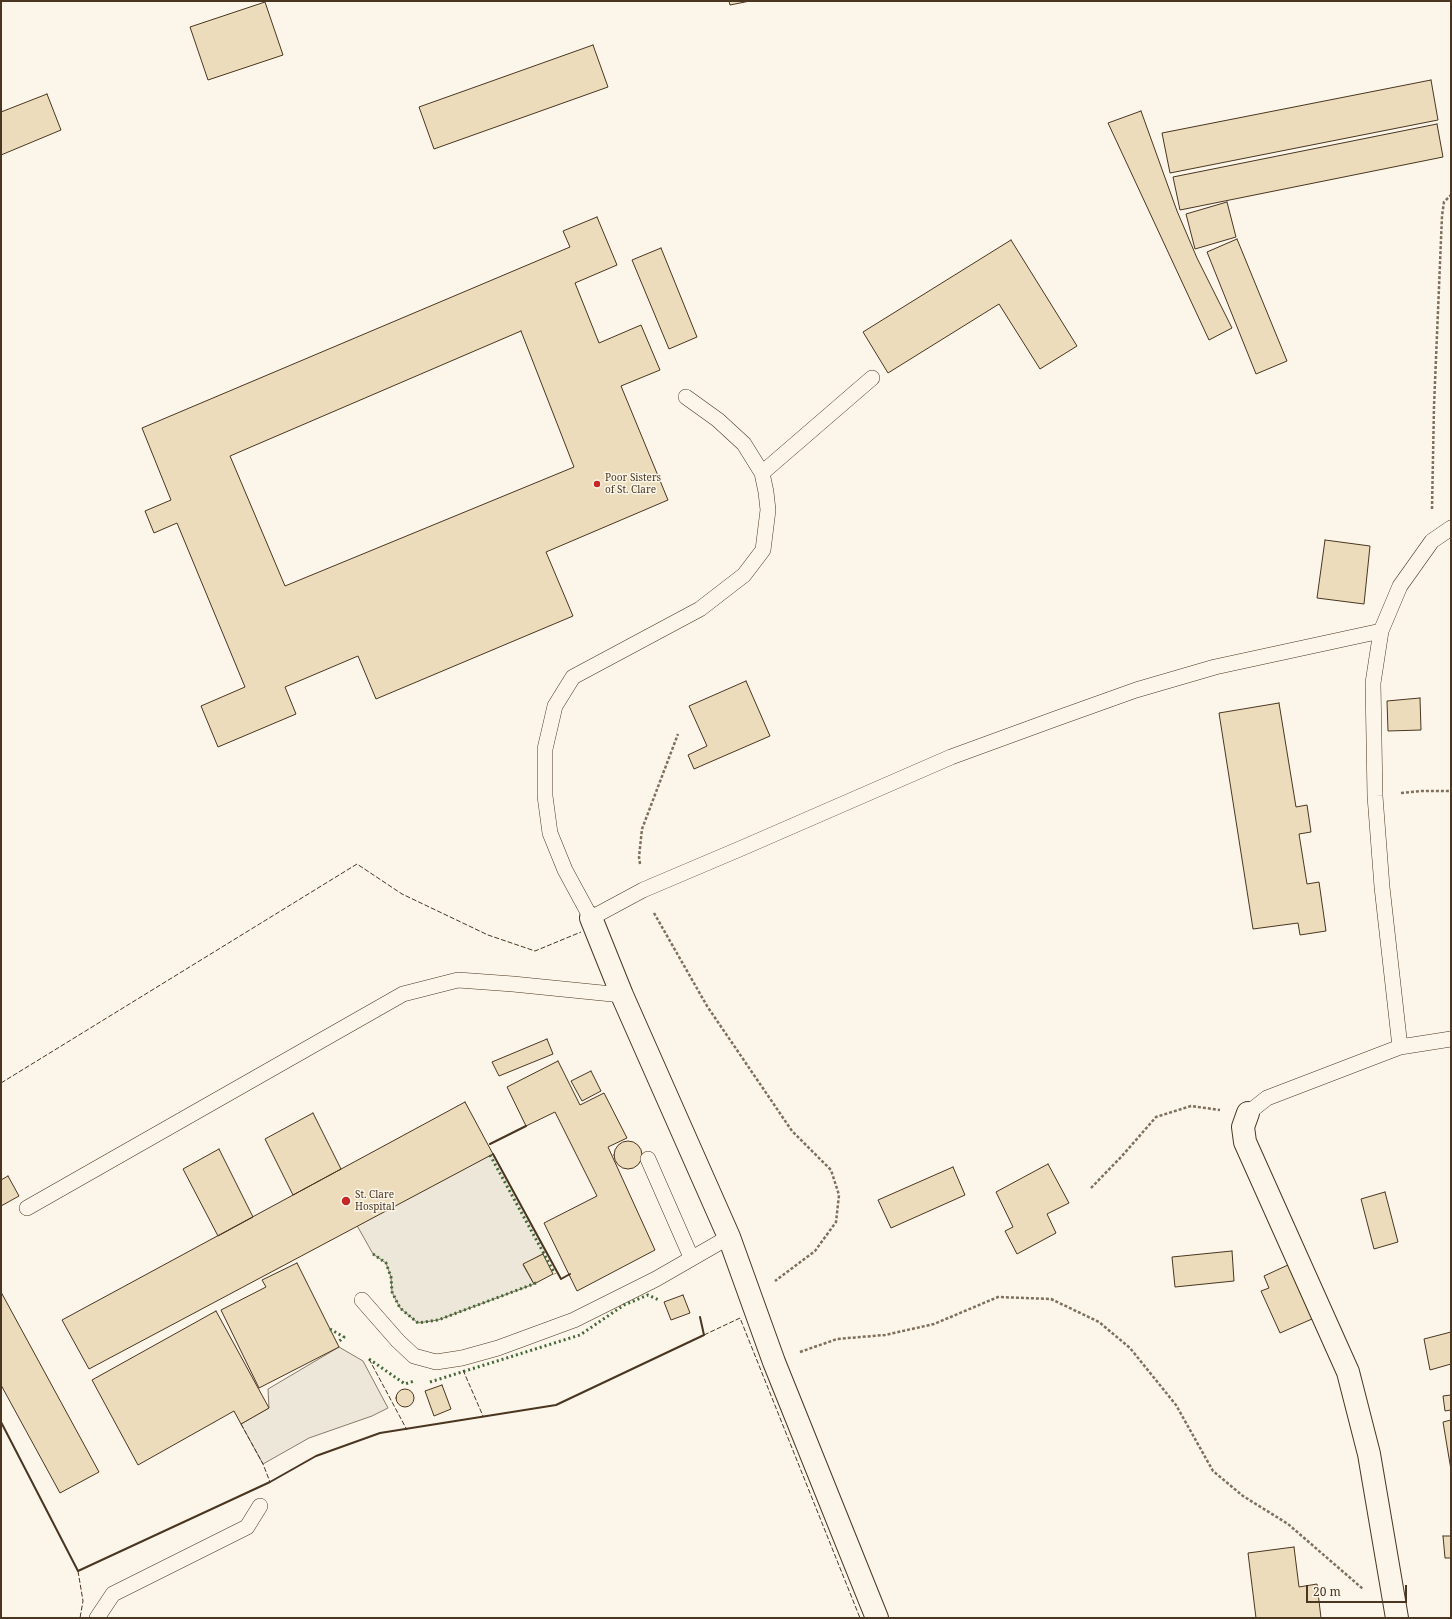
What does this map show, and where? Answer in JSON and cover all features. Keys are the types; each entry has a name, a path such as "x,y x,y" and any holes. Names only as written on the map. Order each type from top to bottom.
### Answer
{"street":[{"path":"591,918 622,995 729,1237 774,1362 877,1618"},
{"path":"1248,1113 1243,1127 1245,1142 1348,1372 1369,1454 1397,1618"}],"lane":[{"path":"762,473 872,378"},
{"path":"686,397 718,420 744,444 762,473 768,510 763,550 744,575 700,609 573,677 555,706 545,749 545,796 550,833 565,870 591,918 643,890 951,757 1136,690 1215,667 1381,631"},
{"path":"1400,1047 1382,888 1375,796 1373,683 1381,631 1400,586 1432,541 1451,528"},
{"path":"27,1208 403,994 458,980 622,995"},
{"path":"1248,1113 1267,1098 1400,1047 1451,1039"},
{"path":"648,1159 692,1257"},
{"path":"362,1300 398,1341 414,1356 436,1362 462,1358 498,1348 574,1320 656,1279 729,1237"},
{"path":"97,1618 113,1594 247,1528 260,1506"}],"path":[{"path":"1432,541 1434,406 1441,232 1444,202 1451,195"},
{"path":"678,734 642,829 639,857 643,890 707,1006 792,1131 831,1170 839,1195 836,1222 815,1252 778,1279 751,1296"},
{"path":"1375,796 1421,790 1451,791"},
{"path":"1091,1188 1122,1156 1156,1117 1191,1106 1248,1113"},
{"path":"774,1362 837,1339 885,1335 934,1324 998,1297 1051,1299 1099,1322 1130,1348 1176,1405 1213,1472 1243,1496 1288,1524 1330,1562 1397,1618"}],"shaded area":[{"path":"493,1154 546,1252 523,1265 534,1284 438,1320 418,1323 400,1308 392,1292 391,1277 386,1263 373,1254 355,1222"},
{"path":"339,1347 363,1361 388,1408 372,1416 309,1438 263,1464 241,1424 269,1408 268,1389"}],"building":[{"path":"729,1 750,1 730,5"},
{"path":"265,2 283,55 208,80 190,27"},
{"path":"593,45 608,87 434,149 419,107"},
{"path":"1431,80 1438,120 1170,173 1162,133"},
{"path":"47,94 61,130 1,155 1,112"},
{"path":"1141,111 1177,211 1197,258 1232,328 1209,340 1108,123"},
{"path":"1437,124 1443,157 1180,210 1173,177"},
{"path":"1227,202 1236,237 1195,249 1186,214"},
{"name":"Poor Sisters of St. Clare","path":"597,217 617,265 575,283 599,343 641,325 660,370 621,386 668,500 546,552 573,616 376,699 358,656 285,687 296,714 218,747 201,706 245,687 177,523 154,533 145,511 171,500 142,428 570,247 563,231","holes":["521,331 574,467 285,586 230,456"]},
{"path":"1237,239 1287,361 1256,374 1207,252"},
{"path":"1011,240 1077,346 1040,369 999,304 888,373 863,332"},
{"path":"661,248 697,337 669,349 632,260"},
{"path":"1325,540 1370,546 1364,604 1317,598"},
{"path":"746,681 770,736 694,769 688,755 707,746 689,706"},
{"path":"1420,698 1421,730 1388,731 1387,701"},
{"path":"1279,703 1296,807 1307,805 1311,832 1299,834 1307,884 1319,882 1326,931 1300,935 1298,923 1253,929 1219,713"},
{"path":"547,1039 553,1054 499,1076 492,1062"},
{"path":"558,1061 580,1105 604,1093 627,1138 608,1147 655,1250 577,1291 544,1223 597,1196 555,1112 526,1126 507,1087"},
{"path":"591,1071 601,1091 582,1101 571,1081"},
{"path":"465,1102 493,1154 89,1369 62,1320"},
{"path":"313,1113 341,1169 293,1195 265,1139"},
{"path":"628,1141 638,1145 642,1155 638,1165 628,1169 618,1165 614,1155 618,1145"},
{"path":"219,1149 253,1217 218,1236 183,1169"},
{"path":"1048,1164 1069,1203 1047,1214 1056,1233 1017,1254 1005,1231 1013,1227 996,1192"},
{"path":"953,1167 965,1195 891,1228 878,1200"},
{"path":"8,1176 19,1196 1,1206 1,1180"},
{"path":"1385,1192 1398,1242 1374,1249 1361,1199"},
{"path":"1232,1251 1234,1281 1175,1287 1172,1257"},
{"path":"543,1254 553,1274 534,1284 523,1264"},
{"path":"297,1263 339,1347 259,1388 221,1310 266,1287 262,1280"},
{"path":"1288,1265 1312,1319 1280,1333 1261,1291 1269,1288 1264,1276"},
{"path":"1,1292 99,1472 60,1493 1,1385"},
{"path":"683,1295 690,1313 671,1320 664,1302"},
{"path":"216,1311 269,1408 241,1424 234,1411 138,1465 92,1380"},
{"path":"1451,1332 1451,1364 1430,1370 1424,1339"},
{"path":"442,1385 451,1409 434,1416 425,1391"},
{"path":"405,1389 411,1392 414,1398 411,1404 405,1407 399,1404 396,1398 399,1392"},
{"path":"1451,1395 1451,1410 1445,1411 1443,1396"},
{"path":"1451,1420 1451,1470 1443,1422"},
{"path":"1443,1536 1451,1536 1451,1558 1445,1558"},
{"path":"1294,1547 1299,1587 1317,1584 1321,1618 1256,1618 1248,1553"}],"hedge":[{"path":"490,1155 555,1274"},
{"path":"373,1254 386,1263 391,1277 392,1292 400,1308 418,1323 438,1320 536,1283"},
{"path":"430,1382 580,1335 624,1305 648,1295 659,1300"},
{"path":"330,1329 344,1337 337,1343"},
{"path":"369,1359 405,1384 414,1381"}],"fence":[{"path":"1,1083 357,864 402,894 488,935 535,951 581,932"},
{"path":"704,1335 740,1318 860,1618"},
{"path":"369,1359 407,1430"},
{"path":"463,1370 483,1416"},
{"path":"241,1424 263,1464 270,1482"},
{"path":"78,1571 83,1601 80,1618"}],"wall":[{"path":"490,1144 526,1126"},
{"path":"493,1154 561,1279 570,1274"},
{"path":"1,1422 78,1571 270,1482 316,1456 380,1433 556,1405 704,1335 700,1317"}],"place":[{"name":"Poor Sisters of St. Clare","path":"597,484"},
{"name":"St. Clare Hospital","path":"346,1201"}]}
